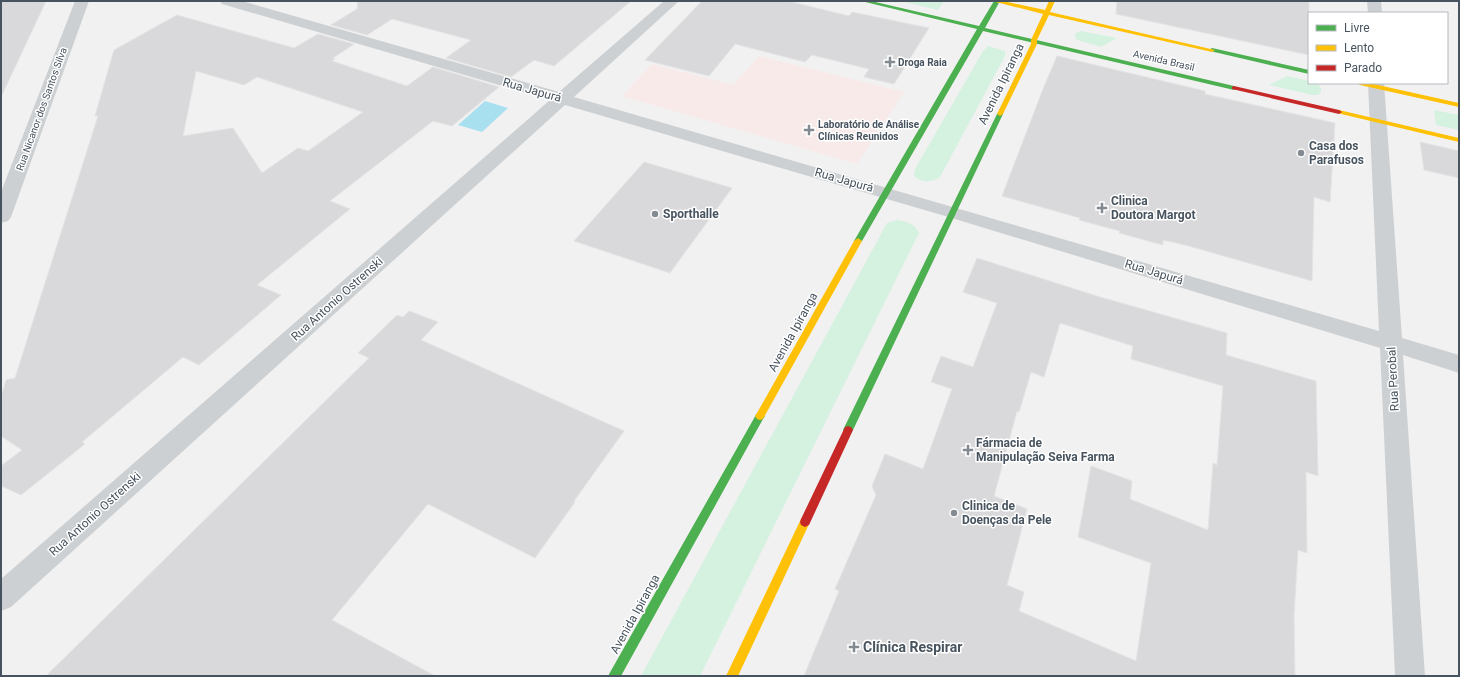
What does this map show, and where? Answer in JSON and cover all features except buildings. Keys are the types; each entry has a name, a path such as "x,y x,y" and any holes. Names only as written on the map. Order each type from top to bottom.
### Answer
{"street":[{"name":"Rua Nicanor dos Santos Silva","path":"1,217 82,1"},
{"name":"Rua Japurá","path":"227,1 885,192 1459,364"},
{"name":"Rua Antonio Ostrenski","path":"1,597 672,1"},
{"name":"Avenida Brasil","path":"864,1 1459,140"},
{"name":"Avenida Brasil","path":"996,1 1308,72"},
{"name":"Avenida Ipiranga","path":"614,676 885,192 982,28 996,1"},
{"name":"Avenida Ipiranga","path":"732,676 952,212 1034,44 1034,40 1052,1"},
{"path":"1374,1 1375,12"},
{"path":"1376,85 1459,105"},
{"name":"Rua Perobal","path":"1376,85 1410,676"}],"shaded area":[{"name":"Laboratório de Análise Clínicas Reunidos","path":"759,56 904,92 857,164 622,96 652,64 733,85"}],"green space":[{"path":"900,1 944,1 938,10"},
{"path":"1081,31 1117,38 1101,47 1077,40 1074,34"},
{"path":"988,46 1005,51 1005,56 940,177 930,181 920,180 914,176 915,169 983,51"},
{"path":"1287,76 1308,81 1308,84 1318,84 1321,88 1321,92 1318,95 1312,95 1269,85"},
{"path":"1434,110 1459,115 1459,130 1436,125"},
{"path":"897,220 913,225 919,233 700,676 641,676 887,223"}],"water":[{"path":"485,101 508,108 482,132 458,125"}],"traffic: fast":[{"path":"864,1 1234,88"},
{"path":"858,241 997,1"},
{"path":"1212,50 1308,72"},
{"path":"848,430 1000,114"},
{"path":"614,676 760,416"}],"traffic: slow":[{"path":"995,1 1212,50"},
{"path":"1000,114 1034,44 1034,40 1052,1"},
{"path":"1364,84 1459,105"},
{"path":"1339,112 1459,140"},
{"path":"760,416 858,241"},
{"path":"732,676 805,522"}],"traffic: jam":[{"path":"1234,88 1339,112"},
{"path":"805,522 848,430"}],"place":[{"name":"Droga Raia","path":"890,62"},
{"name":"Laboratório de Análise Clínicas Reunidos","path":"809,130"},
{"name":"Casa dos Parafusos","path":"1301,153"},
{"name":"Clinica Doutora Margot","path":"1102,208"},
{"name":"Sporthalle","path":"655,214"},
{"name":"Fármacia de Manipulação Seiva Farma","path":"968,450"},
{"name":"Clinica de Doenças da Pele","path":"954,513"},
{"name":"Clínica Respirar","path":"854,647"}]}
